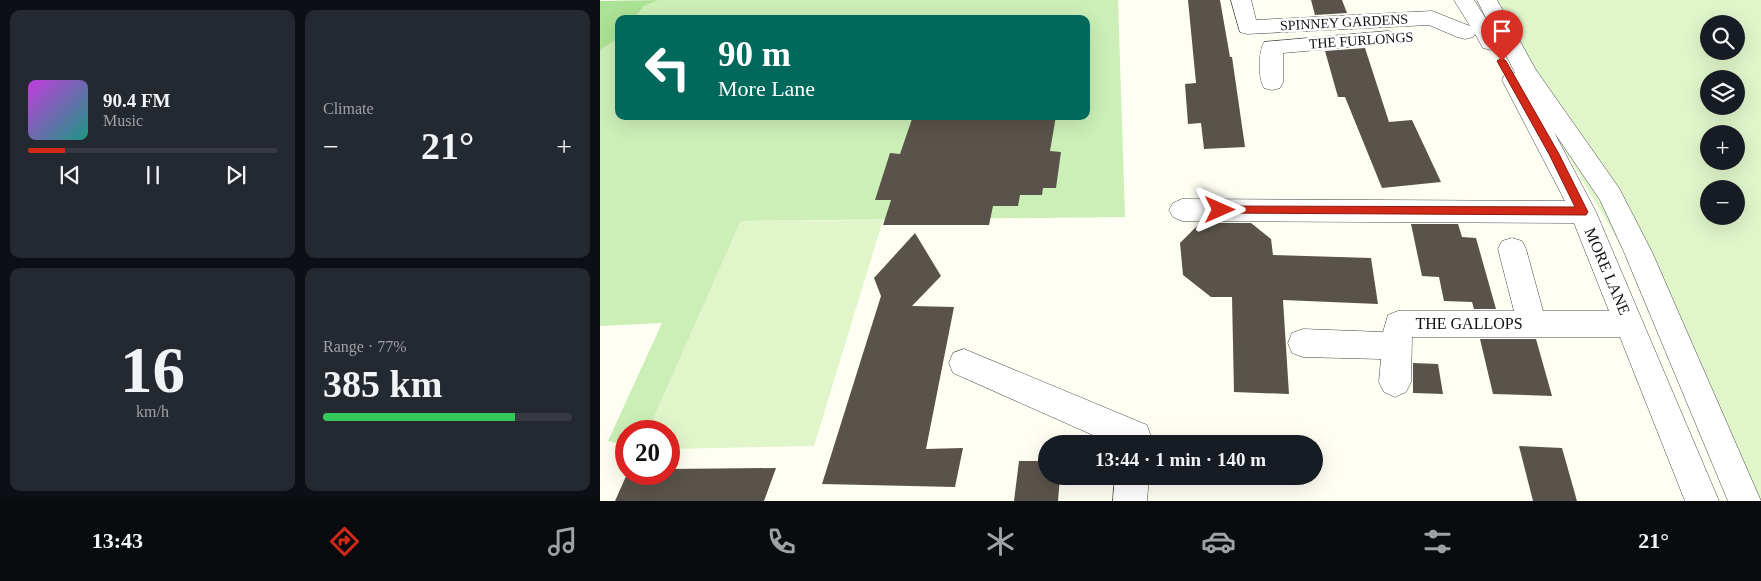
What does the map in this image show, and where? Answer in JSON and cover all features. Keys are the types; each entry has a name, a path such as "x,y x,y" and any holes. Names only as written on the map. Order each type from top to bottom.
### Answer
{"street":[{"name":"SPINNEY GARDENS","path":"1241,0 1247,28 1432,18 1475,31"},
{"name":"MORE LANE","path":"1464,0 1475,31 1554,154 1583,212 1702,501"},
{"path":"1487,0 1527,74 1610,195 1638,252 1745,501"},
{"name":"THE FURLONGS","path":"1272,82 1272,48 1475,31"},
{"path":"1182,210 1583,212"},
{"name":"THE GALLOPS","path":"1512,249 1532,323"},
{"name":"THE GALLOPS","path":"1395,382 1398,324 1630,324"},
{"name":"THE GALLOPS","path":"1303,343 1397,346"},
{"path":"964,363 1130,435"},
{"path":"1130,501 1131,485"}],"green space":[{"path":"659,0 1118,0 1125,217 741,221 653,420 618,420 662,323 600,326 600,50 615,41 615,120 1090,120 1090,15 637,15 644,6"},
{"path":"659,0 644,6 637,15 615,15 615,41 600,50 600,1"},
{"path":"1475,0 1761,0 1761,501 1635,269"},
{"path":"883,220 814,446 680,449 680,420 653,420 741,221"},
{"path":"615,426 615,443 608,441"}],"building":[{"path":"1188,0 1220,0 1230,57 1232,57 1245,147 1204,149 1201,123 1188,124 1185,84 1196,83"},
{"path":"1311,0 1342,0 1347,13 1315,15"},
{"path":"1365,48 1389,122 1412,120 1441,182 1382,188 1345,97 1338,97 1325,51"},
{"path":"912,120 1055,120 1050,151 1061,152 1056,188 1043,188 1042,195 1020,195 1018,206 993,206 989,225 883,225 891,200 875,200 890,153 900,154"},
{"path":"1200,223 1251,223 1271,239 1273,255 1371,258 1378,304 1283,300 1289,394 1234,392 1232,297 1211,297 1183,275 1180,243"},
{"path":"1411,224 1458,224 1462,237 1476,238 1496,309 1474,309 1472,302 1444,301 1439,277 1422,276"},
{"path":"915,233 941,276 912,306 954,307 926,449 963,448 955,487 822,484 881,296 874,278"},
{"path":"1480,339 1536,339 1552,396 1493,394"},
{"path":"1413,363 1438,364 1443,394 1413,393"},
{"path":"1519,446 1562,448 1577,501 1533,501"},
{"path":"1019,461 1038,461 1038,485 1059,485 1058,501 1014,501"},
{"path":"776,468 764,501 615,501 622,485 680,485 680,469"}],"route":[{"path":"1220,210 1583,212 1554,154 1502,61"}]}
